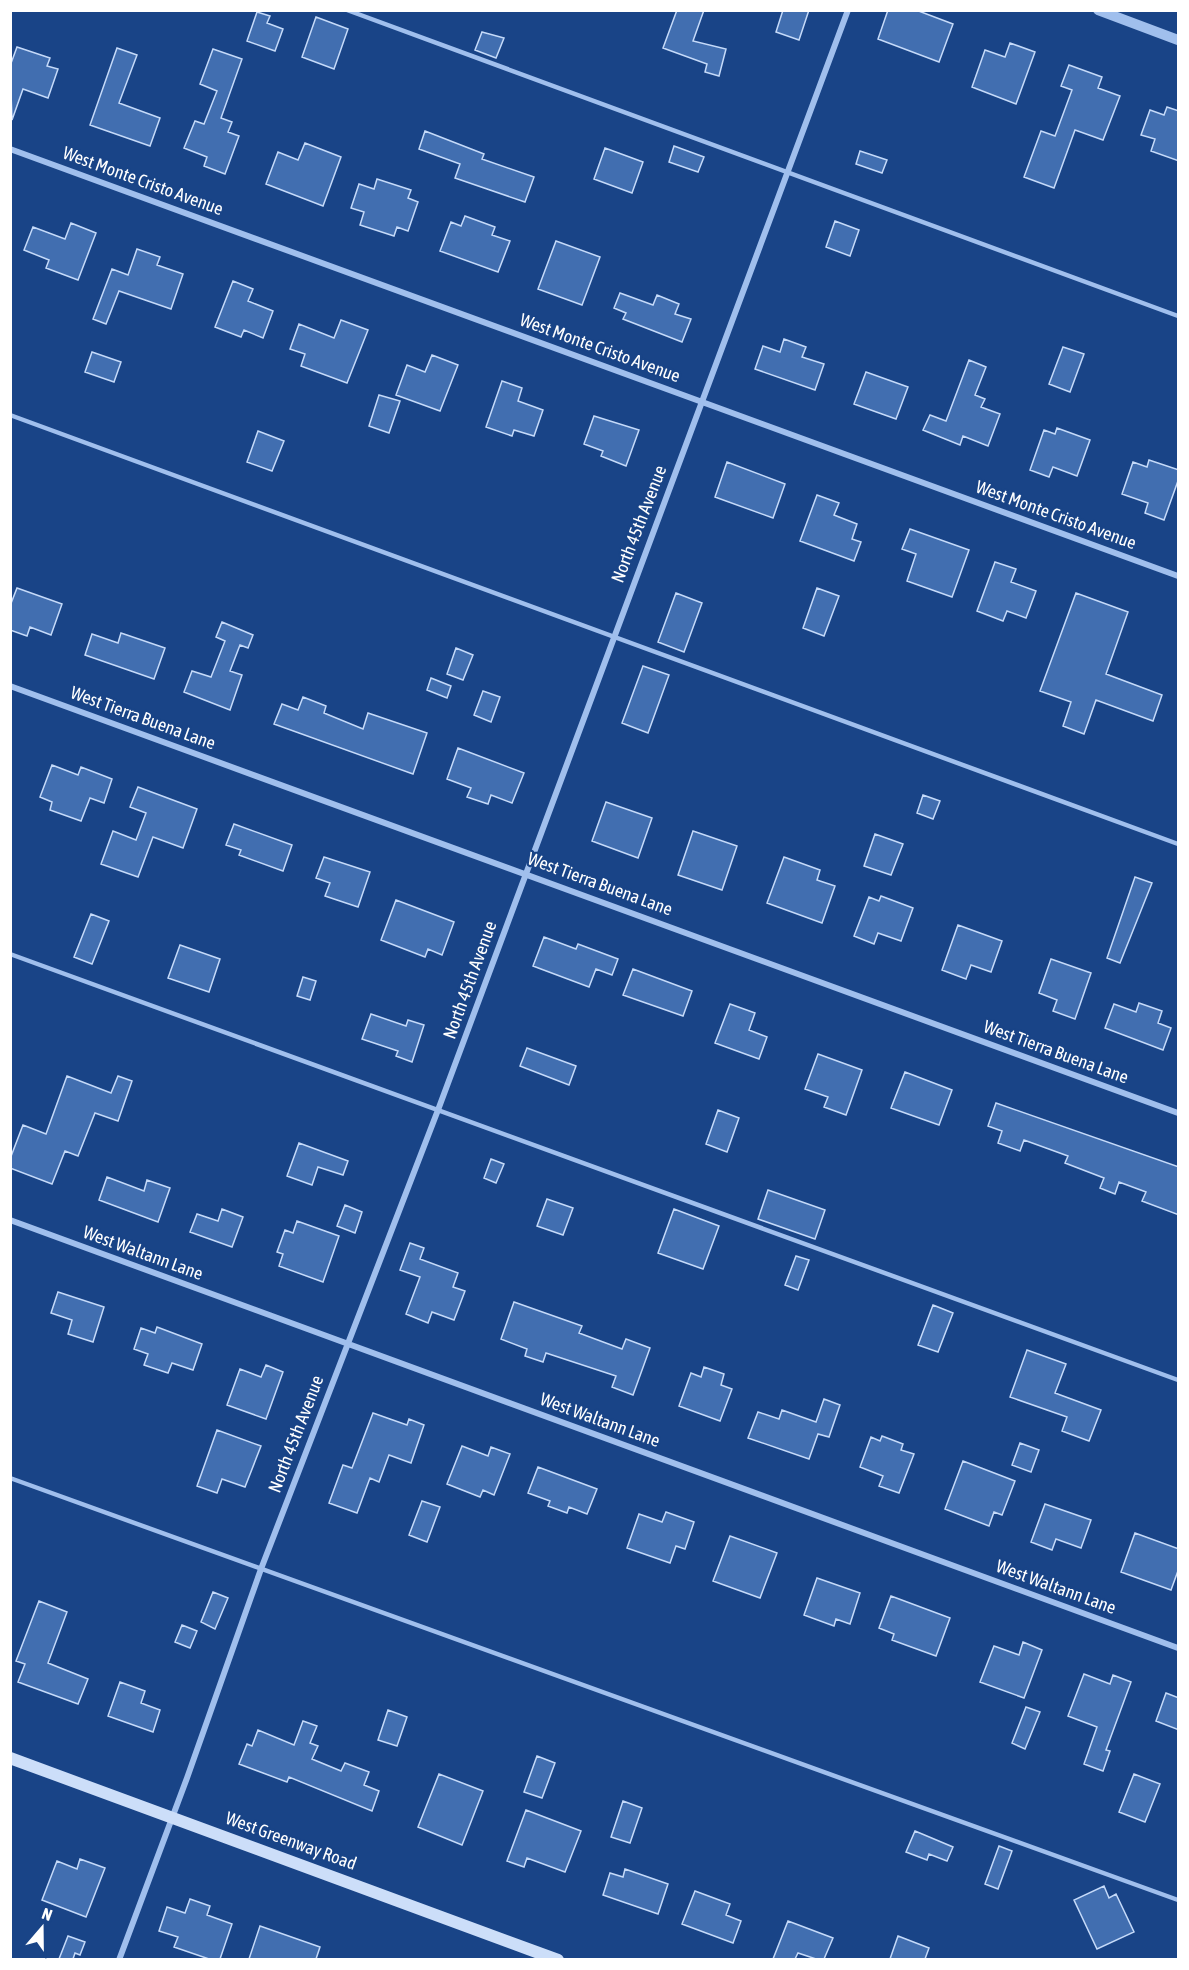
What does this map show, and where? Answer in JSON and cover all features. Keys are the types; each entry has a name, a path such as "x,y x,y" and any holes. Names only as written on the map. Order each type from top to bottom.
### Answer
{"main road":[{"name":"West Greenway Road","path":"10,1758 558,1959"}],"street":[{"name":"North 45th Avenue","path":"119,1959 173,1817 261,1569 346,1343 438,1110 612,638 848,10"},
{"path":"1098,10 1179,40"},
{"name":"West Monte Cristo Avenue","path":"10,149 1179,576"},
{"name":"West Tierra Buena Lane","path":"10,686 526,872 1179,1113"},
{"name":"West Waltann Lane","path":"10,1220 1179,1648"}],"lane":[{"path":"347,10 1179,316"},
{"path":"10,415 612,638 1179,844"},
{"path":"10,954 1179,1380"},
{"path":"10,1478 1179,1900"}],"building":[{"path":"677,10 704,10 693,41 726,49 719,76 705,72 707,64 663,48"},
{"path":"783,10 809,10 799,40 776,32"},
{"path":"888,10 916,10 953,24 939,62 878,39"},
{"path":"257,12 270,16 267,23 283,29 275,51 247,41"},
{"path":"316,17 348,29 334,69 302,57"},
{"path":"482,32 504,38 496,58 475,50"},
{"path":"1010,43 1035,52 1016,104 972,87 985,50 1005,57"},
{"path":"17,47 50,58 47,66 58,69 48,98 23,89 12,120 10,66"},
{"path":"117,48 137,55 119,103 160,118 150,146 90,125"},
{"path":"213,49 242,59 221,118 232,122 228,132 239,136 225,174 204,166 207,157 184,148 195,121 204,124 217,91 200,84"},
{"path":"1069,65 1102,77 1098,88 1120,96 1103,140 1075,130 1054,188 1024,177 1041,131 1055,136 1072,90 1061,86"},
{"path":"1167,107 1179,111 1179,161 1151,151 1155,139 1141,135 1150,110 1164,115"},
{"path":"425,131 484,154 482,159 534,177 525,202 455,178 460,164 419,149"},
{"path":"305,143 341,157 323,206 266,184 278,152 298,160"},
{"path":"674,146 704,157 698,172 669,162"},
{"path":"605,148 643,162 632,193 594,179"},
{"path":"860,151 887,160 882,173 856,164"},
{"path":"377,179 411,190 408,198 418,202 408,231 397,227 394,236 360,225 364,212 351,208 359,184 374,189"},
{"path":"465,216 495,227 492,235 510,241 498,272 440,251 451,222 461,226"},
{"path":"835,221 859,230 850,256 826,247"},
{"path":"71,223 96,233 78,280 46,268 49,260 24,250 33,227 65,239"},
{"path":"556,241 600,257 582,305 538,289"},
{"path":"137,249 160,257 157,265 183,274 171,309 119,291 106,324 93,319 112,269 128,275"},
{"path":"233,281 253,289 248,301 273,311 263,338 244,330 241,337 215,327"},
{"path":"620,293 653,305 657,295 679,304 675,314 691,319 682,342 623,319 626,313 614,308"},
{"path":"341,320 368,330 347,383 301,366 305,354 290,349 299,324 334,338"},
{"path":"784,339 806,347 802,357 824,364 815,390 755,369 763,346 780,352"},
{"path":"1063,347 1084,354 1070,392 1049,384"},
{"path":"92,352 121,362 114,382 85,372"},
{"path":"432,355 458,365 440,411 396,395 407,365 425,372"},
{"path":"969,360 986,367 975,395 985,399 981,407 1000,414 988,446 963,436 960,445 923,430 930,415 946,421"},
{"path":"866,372 908,387 896,419 854,404"},
{"path":"502,381 522,388 518,401 543,410 534,436 514,430 512,436 486,427"},
{"path":"379,395 400,401 389,433 369,426"},
{"path":"594,416 639,430 626,466 601,456 603,451 584,444"},
{"path":"1057,428 1090,440 1077,476 1053,467 1049,477 1030,470 1044,430 1055,434"},
{"path":"258,431 284,441 272,471 247,462"},
{"path":"1149,460 1179,470 1179,478 1164,520 1145,513 1148,503 1122,494 1133,462 1147,467"},
{"path":"727,462 785,484 773,518 715,497"},
{"path":"817,495 839,503 834,515 857,524 852,539 861,542 854,561 800,541"},
{"path":"910,529 969,550 952,597 907,581 916,554 902,549"},
{"path":"995,562 1016,569 1011,582 1036,591 1026,618 1007,611 1003,621 977,611"},
{"path":"17,588 62,604 51,635 30,627 27,636 10,630 10,606"},
{"path":"817,588 839,596 824,636 803,628"},
{"path":"676,593 702,603 684,652 658,642"},
{"path":"1076,593 1128,612 1106,674 1162,695 1153,721 1096,700 1084,734 1063,726 1071,702 1040,691"},
{"path":"222,622 253,635 248,648 240,645 230,671 242,675 230,710 184,692 192,671 211,677 225,641 216,637"},
{"path":"121,633 165,648 154,679 85,655 92,634 118,643"},
{"path":"456,648 473,655 463,680 447,674"},
{"path":"643,666 669,675 648,733 622,723"},
{"path":"431,678 451,686 447,698 427,690"},
{"path":"483,691 500,697 491,722 474,715"},
{"path":"303,697 326,706 324,713 363,729 368,713 427,733 413,774 274,724 282,704 298,710"},
{"path":"458,748 524,773 512,803 491,795 488,804 467,797 471,788 447,779"},
{"path":"52,765 78,775 81,767 112,779 104,803 90,798 81,821 50,810 52,802 40,797"},
{"path":"138,787 197,809 183,848 153,837 138,877 101,864 113,831 136,840 146,813 130,807"},
{"path":"923,795 940,801 933,819 917,813"},
{"path":"606,802 652,818 638,858 592,841"},
{"path":"234,824 292,845 283,871 239,855 241,850 226,845"},
{"path":"693,831 737,846 722,890 678,875"},
{"path":"875,834 903,844 891,875 864,866"},
{"path":"324,857 370,872 358,907 325,896 330,883 316,878"},
{"path":"784,857 820,870 817,880 835,886 822,923 767,903"},
{"path":"1135,877 1152,883 1120,963 1107,958"},
{"path":"881,896 913,908 901,941 878,933 874,944 854,936 869,897 879,901"},
{"path":"396,900 454,922 442,955 428,949 425,957 381,940"},
{"path":"91,914 109,921 92,964 74,957"},
{"path":"958,925 1002,941 991,972 971,965 966,979 942,970"},
{"path":"544,937 576,949 578,944 618,959 612,975 596,969 589,987 533,966"},
{"path":"180,945 220,959 209,992 168,978"},
{"path":"1051,959 1091,973 1075,1019 1053,1011 1057,1000 1039,993"},
{"path":"633,969 692,991 683,1016 623,995"},
{"path":"303,977 316,981 310,1000 297,996"},
{"path":"1139,1003 1162,1011 1158,1023 1171,1028 1163,1050 1105,1028 1114,1004 1136,1012"},
{"path":"730,1004 755,1013 749,1030 767,1037 759,1059 715,1043"},
{"path":"371,1014 406,1026 408,1020 424,1025 412,1062 396,1056 398,1051 362,1039"},
{"path":"527,1048 576,1066 569,1085 520,1066"},
{"path":"818,1054 862,1070 846,1115 824,1107 828,1097 805,1089"},
{"path":"905,1072 952,1090 939,1125 891,1108"},
{"path":"67,1076 111,1093 118,1076 132,1081 118,1121 95,1113 78,1156 65,1151 52,1184 10,1168 10,1159 23,1125 46,1134"},
{"path":"996,1103 1179,1167 1179,1215 1142,1201 1146,1192 1119,1182 1115,1194 1100,1188 1104,1178 1065,1163 1068,1156 1024,1140 1020,1151 998,1143 1002,1131 988,1126"},
{"path":"718,1110 739,1118 727,1152 706,1144"},
{"path":"299,1143 348,1161 343,1175 318,1167 312,1185 287,1176"},
{"path":"491,1159 504,1164 496,1183 484,1178"},
{"path":"107,1177 144,1191 147,1180 170,1188 158,1222 99,1200"},
{"path":"768,1190 825,1210 815,1239 758,1219"},
{"path":"547,1199 573,1208 563,1235 537,1226"},
{"path":"345,1205 362,1212 355,1233 337,1226"},
{"path":"222,1209 243,1217 232,1247 190,1232 197,1214 218,1221"},
{"path":"674,1209 719,1226 703,1269 658,1253"},
{"path":"297,1221 339,1236 323,1282 279,1266 283,1254 277,1252 285,1230 293,1233"},
{"path":"410,1243 424,1248 420,1259 458,1273 453,1287 465,1291 454,1320 432,1312 428,1323 406,1314 420,1277 400,1270"},
{"path":"796,1256 809,1260 798,1290 785,1285"},
{"path":"58,1292 104,1307 93,1342 68,1334 72,1320 51,1313"},
{"path":"514,1302 582,1326 579,1333 622,1349 626,1339 650,1348 633,1395 612,1387 616,1376 546,1353 543,1362 525,1356 527,1349 501,1339"},
{"path":"933,1305 953,1313 938,1352 918,1345"},
{"path":"157,1327 202,1344 193,1370 172,1363 168,1373 144,1365 148,1354 134,1349 141,1328 155,1333"},
{"path":"1027,1350 1066,1364 1055,1393 1101,1410 1089,1441 1062,1431 1067,1417 1010,1397"},
{"path":"266,1365 283,1372 266,1419 227,1405 240,1369 261,1377"},
{"path":"704,1367 724,1374 721,1385 732,1389 720,1421 679,1406 691,1373 701,1377"},
{"path":"824,1399 840,1405 829,1437 818,1434 809,1459 748,1438 758,1412 779,1419 782,1410 816,1422"},
{"path":"373,1413 407,1425 409,1419 424,1425 411,1463 389,1455 379,1482 370,1478 357,1513 329,1503 343,1465 352,1468"},
{"path":"217,1430 261,1446 245,1487 222,1479 217,1493 197,1486"},
{"path":"882,1436 903,1444 901,1450 914,1454 899,1493 879,1486 883,1476 860,1467 871,1437 880,1441"},
{"path":"1020,1443 1039,1450 1031,1472 1012,1465"},
{"path":"462,1446 488,1456 491,1447 510,1454 494,1495 483,1490 480,1497 447,1484"},
{"path":"963,1461 1015,1481 1002,1515 994,1512 989,1526 945,1509"},
{"path":"538,1467 597,1489 587,1514 569,1507 567,1513 548,1506 550,1501 528,1493"},
{"path":"422,1501 440,1507 427,1542 409,1535"},
{"path":"1045,1504 1091,1520 1081,1548 1056,1539 1052,1550 1031,1542"},
{"path":"666,1512 694,1522 685,1549 676,1546 670,1563 627,1548 639,1514 662,1522"},
{"path":"1135,1533 1179,1549 1179,1568 1171,1590 1121,1572"},
{"path":"730,1536 777,1553 760,1598 713,1581"},
{"path":"817,1578 860,1593 850,1624 836,1619 834,1626 804,1615"},
{"path":"213,1592 228,1598 215,1629 201,1622"},
{"path":"891,1596 950,1618 936,1656 892,1640 894,1634 879,1628"},
{"path":"39,1601 67,1612 48,1663 88,1679 78,1704 18,1682 25,1664 16,1661"},
{"path":"182,1625 197,1631 190,1648 175,1642"},
{"path":"1023,1642 1042,1650 1024,1698 980,1682 994,1646 1019,1655"},
{"path":"1084,1674 1110,1684 1113,1675 1131,1682 1106,1750 1110,1751 1103,1771 1084,1764 1097,1727 1068,1716"},
{"path":"120,1682 145,1691 141,1703 160,1710 153,1732 108,1716"},
{"path":"1166,1693 1179,1698 1179,1730 1156,1721"},
{"path":"1026,1707 1040,1712 1025,1749 1012,1743"},
{"path":"388,1710 407,1717 397,1746 378,1740"},
{"path":"303,1721 317,1726 310,1743 318,1746 312,1759 341,1771 345,1763 369,1772 364,1785 379,1791 372,1811 289,1777 287,1782 239,1764 247,1744 252,1746 258,1730 294,1745"},
{"path":"537,1756 555,1763 542,1798 524,1792"},
{"path":"439,1774 483,1791 462,1845 418,1827"},
{"path":"1134,1774 1160,1784 1145,1822 1119,1812"},
{"path":"623,1801 642,1808 630,1843 611,1837"},
{"path":"526,1810 581,1831 565,1872 527,1858 524,1867 507,1861"},
{"path":"915,1831 953,1847 947,1861 929,1854 927,1860 906,1852"},
{"path":"999,1846 1012,1851 998,1889 985,1884"},
{"path":"80,1859 105,1868 86,1917 42,1900 57,1861 77,1869"},
{"path":"625,1869 668,1884 658,1914 603,1895 610,1873 623,1877"},
{"path":"1104,1886 1109,1898 1116,1894 1134,1932 1097,1949 1074,1900"},
{"path":"695,1891 730,1904 726,1915 741,1921 733,1943 682,1924"},
{"path":"190,1899 210,1906 207,1915 232,1924 220,1959 209,1959 174,1947 178,1937 159,1931 167,1907 185,1913"},
{"path":"788,1921 833,1938 824,1959 798,1953 795,1959 773,1959"},
{"path":"260,1926 320,1947 316,1959 249,1959"},
{"path":"68,1936 85,1942 80,1955 75,1953 73,1959 59,1959"},
{"path":"898,1936 929,1948 925,1959 890,1959"}]}
